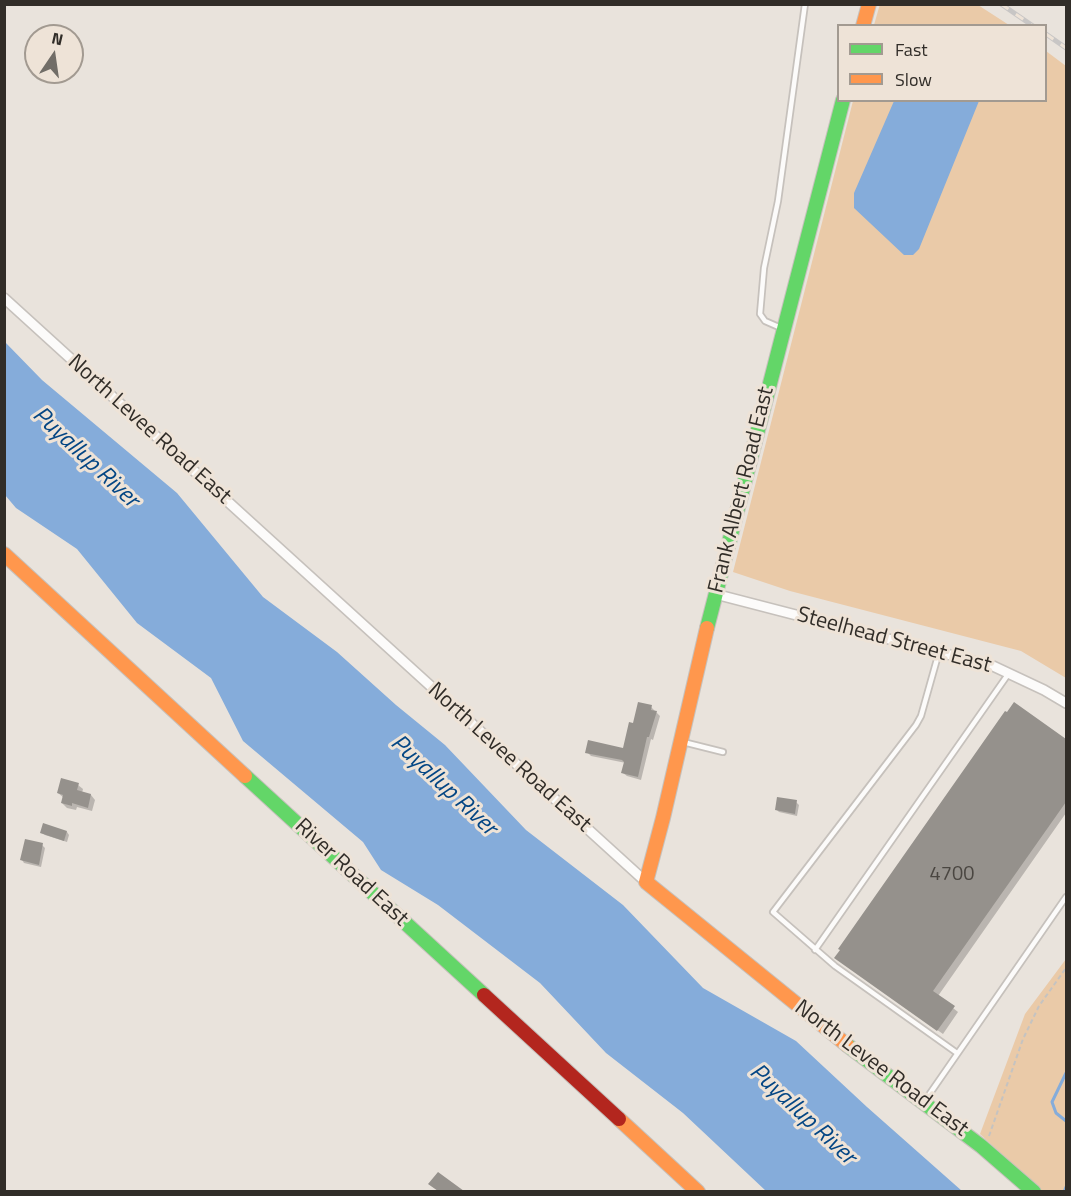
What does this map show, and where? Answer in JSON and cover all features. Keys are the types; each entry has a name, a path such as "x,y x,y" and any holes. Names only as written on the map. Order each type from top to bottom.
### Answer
{"street":[{"path":"863,24 868,4"},
{"name":"Frank Albert Road East","path":"646,882 715,594 842,102"},
{"name":"North Levee Road East","path":"4,298 646,882 850,1048 981,1146 1034,1191"},
{"name":"River Road East","path":"4,554 698,1191"},
{"name":"Steelhead Street East","path":"715,594 993,666 1066,703"}],"lane":[{"path":"783,329 765,321 760,314 764,268 778,201 805,4"},
{"path":"939,652 921,716 916,725 773,912 835,966 957,1053"},
{"path":"815,950 1009,673"},
{"path":"681,742 723,752"},
{"path":"924,1102 1066,897"}],"path":[{"path":"981,1146 989,1136 1023,1039 1039,1006 1066,968"}],"shaded area":[{"path":"880,4 978,5 1007,24 874,24"},
{"path":"1047,52 1066,66 1066,678 1021,651 790,591 733,572 853,102 1047,102"},
{"path":"1066,959 1066,1191 1041,1191 980,1134 1025,1014"}],"water":[{"path":"894,102 979,102 919,249 913,255 904,255 854,208 854,193"},
{"name":"Puyallup River","path":"5,342 42,380 177,493 263,597 337,652 445,745 526,830 623,905 703,988 796,1041 962,1191 766,1191 683,1113 606,1053 540,983 438,905 381,870 363,842 243,741 211,678 137,623 77,549 16,508 5,495"}],"building":[{"path":"638,702 652,705 651,710 657,711 649,737 647,737 638,777 621,773 624,762 622,760 585,753 588,740 623,748 629,722 633,723"},
{"path":"1014,702 1066,739 1066,802 933,991 955,1006 937,1031 834,958 840,950 838,949 1005,711 1007,712"},
{"path":"61,778 79,783 77,790 91,794 88,808 72,803 72,806 61,803 63,795 57,793"},
{"path":"777,797 797,800 795,814 775,810"},
{"path":"43,823 67,831 64,841 40,833"},
{"path":"25,839 43,843 39,865 20,860"},
{"path":"438,1172 464,1191 438,1191 428,1184"}],"waterway":[{"path":"1066,1073 1052,1102 1056,1113 1066,1121"},
{"path":"1064,1192 1066,1187"}],"railway":[{"path":"1001,4 1030,24"},
{"path":"1047,35 1066,48"}],"traffic: fast":[{"path":"707,628 842,102"},
{"path":"245,776 484,995"},
{"path":"847,1045 981,1146 1034,1192"}],"traffic: slow":[{"path":"864,24 869,4"},
{"path":"4,554 245,776"},
{"path":"707,628 646,882 847,1045"},
{"path":"619,1119 698,1192"}],"traffic: jam":[{"path":"484,995 619,1119"}]}
